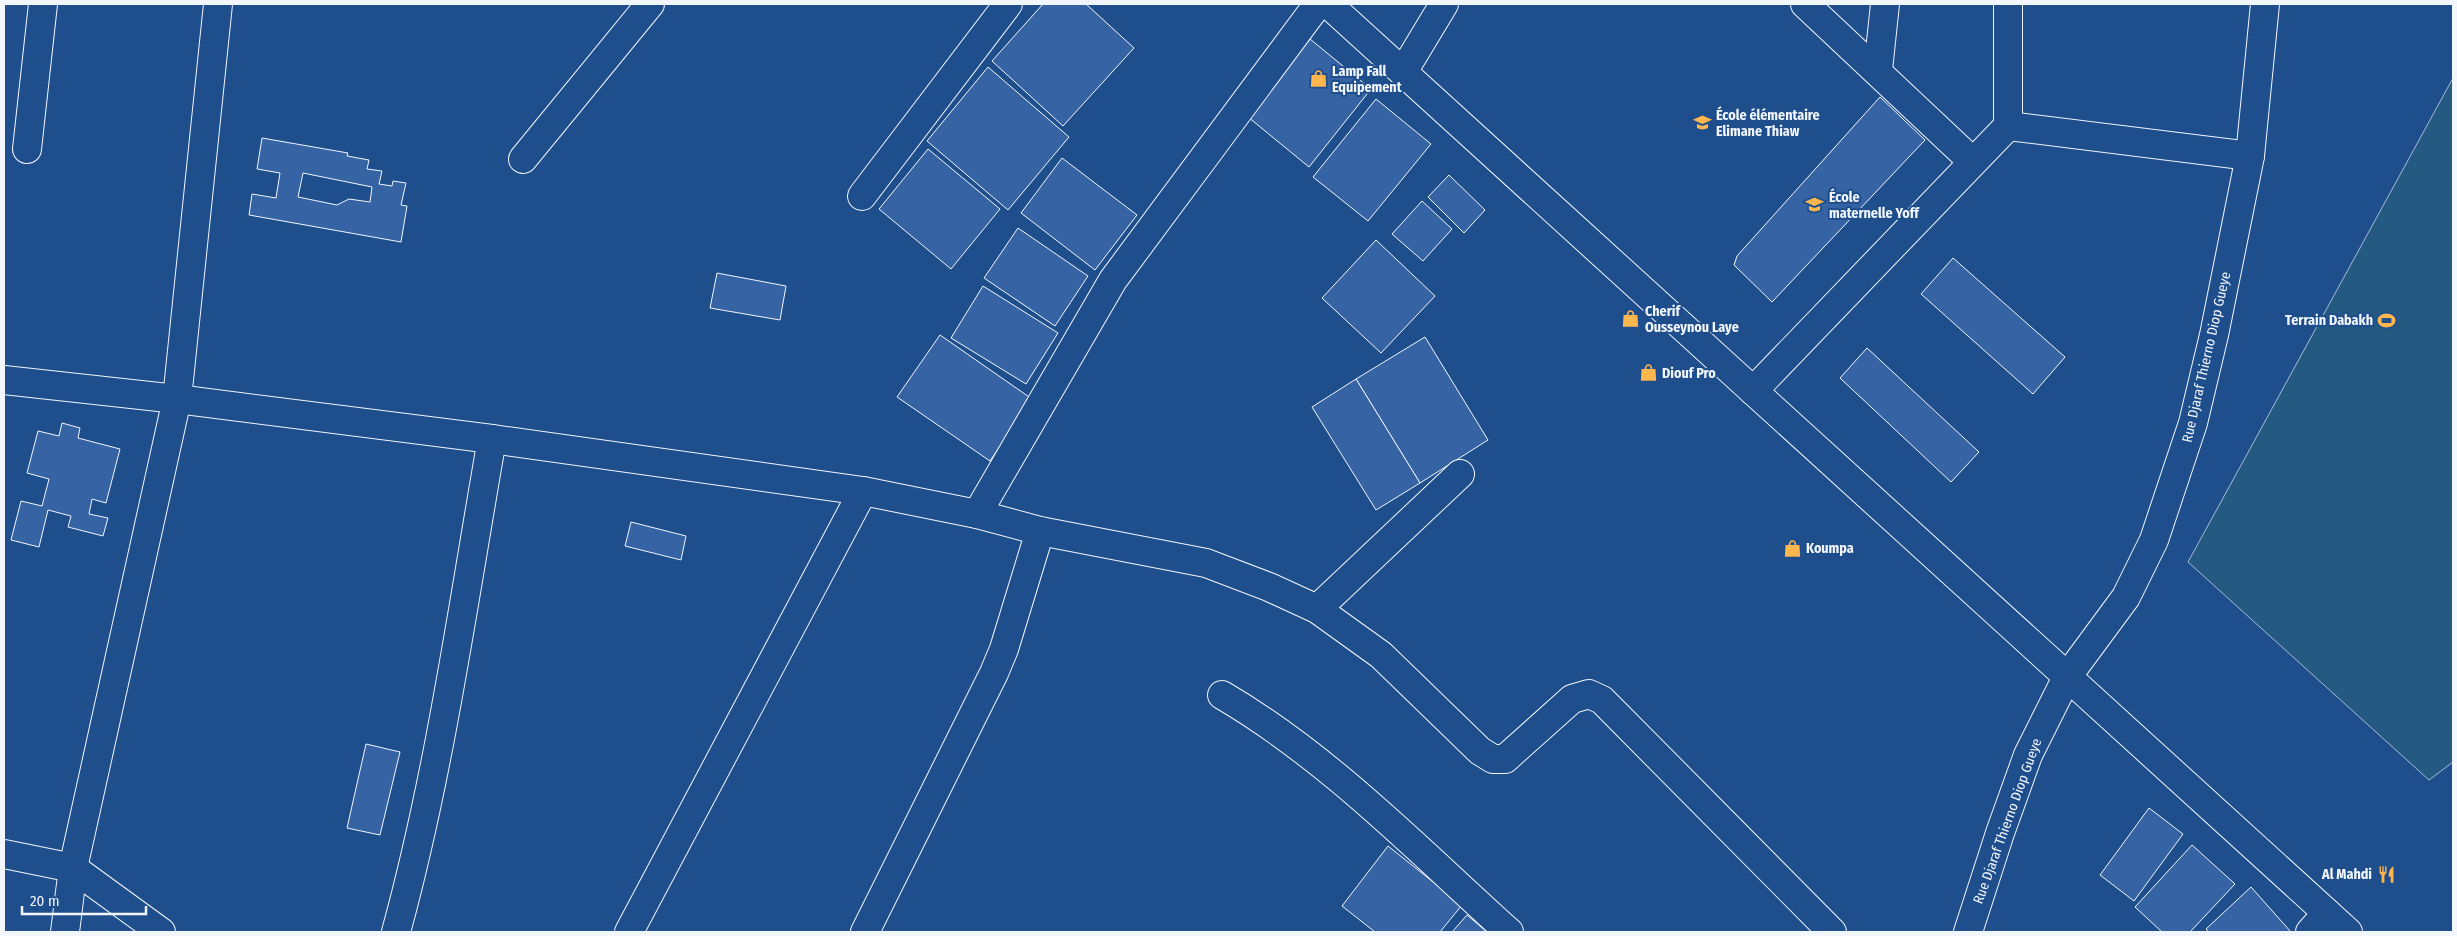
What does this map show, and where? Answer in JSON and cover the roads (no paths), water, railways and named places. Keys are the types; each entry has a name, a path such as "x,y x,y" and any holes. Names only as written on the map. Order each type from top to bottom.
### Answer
{"street":[{"path":"26,150 43,4"},
{"path":"65,932 73,868 177,399 218,4"},
{"path":"523,158 650,4"},
{"path":"862,196 1008,4"},
{"path":"977,514 1113,280 1318,4"},
{"path":"1328,4 2067,676 2318,923 2348,932"},
{"path":"1403,72 1444,4"},
{"path":"1805,4 1878,70 1972,161"},
{"path":"1878,70 1885,4"},
{"path":"1754,391 1972,161 2008,126 2008,4"},
{"name":"Rue Djaraf Thierno Diop Gueye","path":"1968,932 2028,755 2067,676 2126,597 2154,540 2193,423 2214,335 2250,156 2265,4"},
{"path":"2008,126 2250,156"},
{"path":"4,380 177,399 492,439 863,491 977,514 1040,531 1206,563 1270,587 1317,609 1381,655 1480,751 1493,759 1504,759 1572,699 1589,694 1602,700 1832,932"},
{"path":"396,932 417,852 435,764 492,439"},
{"path":"1317,609 1460,474"},
{"path":"629,932 863,491"},
{"path":"865,932 994,673 1004,648 1040,531"},
{"path":"1222,695 1257,715 1310,753 1509,932"},
{"path":"4,854 73,868 160,932"}],"place":[{"name":"Lamp Fall Equipement","path":"1318,79"},
{"name":"École élémentaire Elimane Thiaw","path":"1702,123"},
{"name":"École maternelle Yoff","path":"1815,205"},
{"name":"Cherif Ousseynou Laye","path":"1631,319"},
{"name":"Terrain Dabakh","path":"2387,320"},
{"name":"Diouf Pro","path":"1648,373"},
{"name":"Koumpa","path":"1792,548"},
{"name":"Al Mahdi","path":"2386,874"}]}
